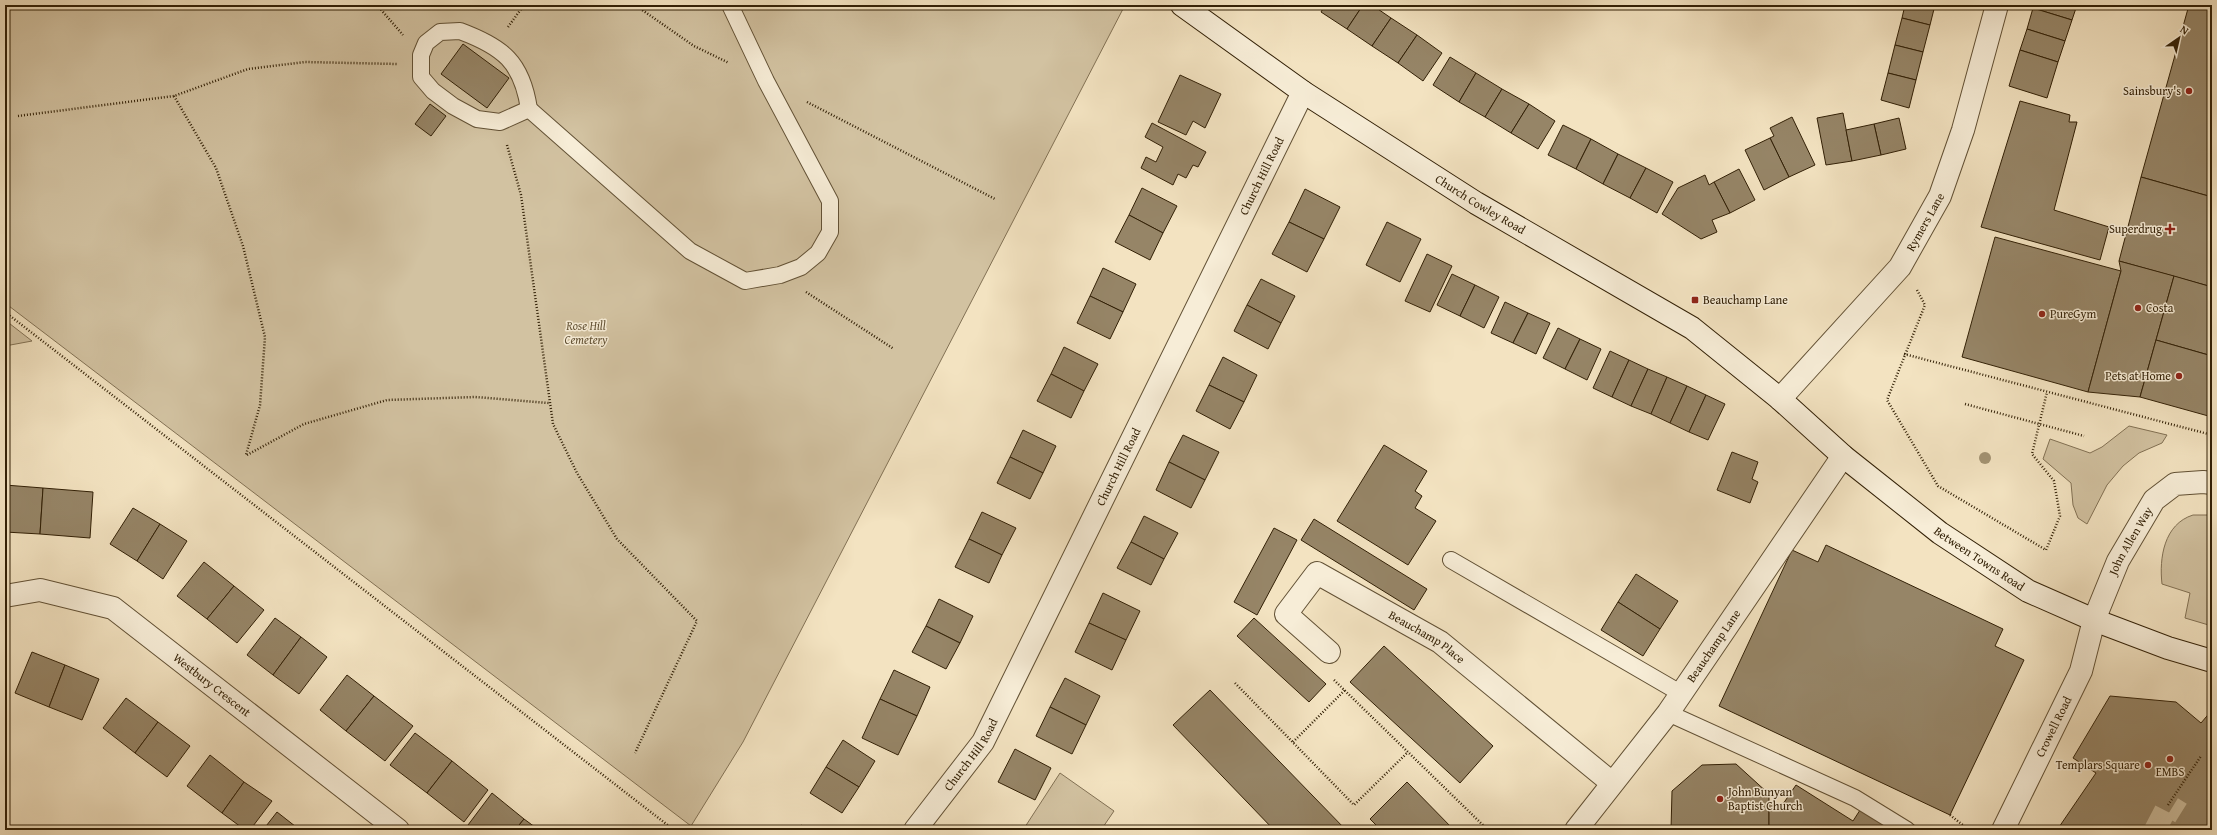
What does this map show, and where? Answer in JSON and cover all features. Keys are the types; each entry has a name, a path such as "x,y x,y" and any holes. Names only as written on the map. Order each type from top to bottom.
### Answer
{"street":[{"name":"Church Cowley Road","path":"1182,5 1303,92 1476,203 1692,328 1780,399"},
{"name":"Rymers Lane","path":"1780,399 1900,267 1940,196 1963,130 1997,5"},
{"name":"Church Hill Road","path":"915,830 983,742 1303,92"},
{"name":"Between Towns Road","path":"1780,399 1843,456 1940,533 2028,591 2094,620 2168,648 2212,660"},
{"name":"Beauchamp Lane","path":"1576,830 1682,694 1843,456"},
{"name":"John Allen Way","path":"2094,620 2118,561 2154,500 2175,484 2203,482 2212,483"},
{"name":"Beauchamp Place","path":"1329,652 1286,614 1317,573 1440,642 1612,783"},
{"name":"Westbury Crescent","path":"5,596 40,590 113,608 398,830"},
{"name":"Crowell Road","path":"2003,830 2080,671 2094,620"}],"lane":[{"path":"529,108 500,122 477,119 453,106 433,91 421,77 421,55 426,43 440,32 460,31 485,41 511,60 526,85 529,108 690,251 745,281 780,275 801,267 818,253 830,232 830,201 766,81 730,5"},
{"path":"1451,560 1682,694"},
{"path":"1668,713 1855,798 1907,830"}],"path":[{"path":"18,116 174,96 248,69 305,62 403,64 421,55 377,5"},
{"path":"634,5 694,46 766,81 995,199"},
{"path":"174,96 216,168 243,246 265,336 260,405 246,455 304,424 387,400 475,397 549,403"},
{"path":"500,122 521,195 553,424 577,473 617,539 697,621 635,753"},
{"path":"1900,267 1911,276 1924,305 1887,400 1938,486 2046,550 2060,516 2054,481 2032,454 2047,392"},
{"path":"780,275 894,349"},
{"path":"5,312 674,830"},
{"path":"1904,354 2212,435"},
{"path":"1965,404 2084,436"},
{"path":"1329,652 1330,676 1488,830"},
{"path":"1235,683 1354,804 1408,752"},
{"path":"1293,742 1345,690"},
{"path":"2168,805 2201,756"},
{"path":"1950,815 1969,830"}],"green space":[{"name":"Rose Hill Cemetery","path":"7,5 1122,5 1124,7 743,742 691,826 5,303 5,24"},
{"path":"5,320 32,341 5,346"},
{"path":"2129,426 2167,435 2162,443 2139,453 2123,466 2107,485 2087,524 2078,518 2073,505 2071,483 2043,459 2050,439 2090,453 2102,447"},
{"path":"2193,515 2212,515 2212,544 2209,553 2212,554 2212,626 2185,618 2190,593 2162,584 2161,574 2163,553 2170,534 2183,519"},
{"path":"1060,773 1114,811 1101,830 1023,830"}],"building":[{"path":"1325,5 1363,5 1347,29 1321,12"},
{"path":"1363,5 1372,5 1391,18 1372,46 1347,29"},
{"path":"1905,5 1935,5 1930,25 1902,18"},
{"path":"2034,5 2077,5 2072,20 2033,8"},
{"name":"Sainsbury's","path":"2189,5 2212,5 2212,197 2141,177"},
{"path":"2033,8 2072,20 2065,41 2027,29"},
{"path":"1391,18 1417,35 1398,63 1372,46"},
{"path":"1902,18 1930,25 1923,52 1895,45"},
{"path":"2027,29 2065,41 2058,62 2020,50"},
{"path":"1417,35 1442,53 1423,81 1398,63"},
{"path":"463,44 509,78 487,108 441,74"},
{"path":"1895,45 1923,52 1916,80 1888,73"},
{"path":"2020,50 2058,62 2047,98 2009,86"},
{"path":"1450,57 1476,73 1459,102 1433,85"},
{"path":"1476,73 1502,89 1485,117 1459,102"},
{"path":"1888,73 1916,80 1909,108 1881,100"},
{"path":"1180,75 1221,94 1205,128 1193,121 1186,135 1158,122"},
{"path":"1502,89 1529,104 1511,133 1485,117"},
{"path":"2020,101 2070,115 2069,122 2077,122 2054,210 2109,227 2100,260 1981,227"},
{"path":"430,104 446,116 431,136 415,124"},
{"path":"1529,104 1555,121 1538,149 1511,133"},
{"path":"1843,113 1852,161 1826,165 1817,118"},
{"path":"1792,117 1815,165 1789,177 1770,138 1774,136 1770,128"},
{"path":"1899,118 1906,149 1881,155 1874,124"},
{"path":"1152,123 1206,152 1198,167 1193,165 1186,178 1178,174 1173,185 1141,168 1146,157 1156,162 1163,147 1145,137"},
{"path":"1874,124 1881,155 1852,161 1846,130"},
{"path":"1563,125 1591,139 1576,169 1548,155"},
{"path":"1770,138 1789,177 1764,190 1745,150"},
{"path":"1591,139 1618,154 1603,184 1576,169"},
{"path":"1618,154 1646,168 1630,198 1603,184"},
{"path":"1646,168 1673,182 1657,213 1630,198"},
{"path":"1739,169 1755,200 1730,213 1714,182"},
{"path":"1705,175 1709,185 1714,182 1730,213 1712,220 1717,232 1701,239 1662,214 1678,188"},
{"name":"Superdrug","path":"2141,177 2212,197 2212,287 2119,261"},
{"path":"1142,188 1177,206 1163,233 1129,215"},
{"path":"1305,189 1340,207 1324,239 1289,222"},
{"path":"1129,215 1163,233 1150,260 1115,242"},
{"path":"1289,222 1324,239 1307,272 1272,254"},
{"path":"1387,222 1421,239 1400,282 1366,265"},
{"name":"PureGym","path":"1995,237 2121,271 2088,392 1962,357"},
{"path":"1427,254 1452,266 1430,312 1405,301"},
{"name":"Costa","path":"2119,261 2174,276 2140,397 2088,392 2121,271"},
{"path":"1103,268 1136,284 1123,312 1090,296"},
{"path":"1452,274 1475,285 1460,316 1437,305"},
{"path":"2174,276 2212,287 2212,356 2156,340"},
{"path":"1261,279 1295,296 1281,323 1247,305"},
{"path":"1475,285 1499,297 1484,328 1460,316"},
{"path":"1090,296 1123,312 1110,339 1077,323"},
{"path":"1505,302 1528,313 1513,343 1491,333"},
{"path":"1247,305 1281,323 1268,349 1234,331"},
{"path":"1528,313 1550,323 1536,354 1513,343"},
{"path":"1558,328 1580,339 1565,369 1543,358"},
{"path":"1580,339 1601,349 1587,380 1565,369"},
{"name":"Pets at Home","path":"2156,340 2212,356 2212,417 2140,397"},
{"path":"1064,347 1098,364 1084,391 1051,374"},
{"path":"1610,351 1629,360 1612,397 1593,388"},
{"path":"1223,357 1257,375 1244,402 1209,385"},
{"path":"1629,360 1648,369 1631,406 1612,397"},
{"path":"1648,369 1667,377 1651,414 1631,406"},
{"path":"1051,374 1084,391 1071,418 1037,401"},
{"path":"1667,377 1687,386 1670,423 1651,414"},
{"path":"1209,385 1244,402 1230,429 1196,411"},
{"path":"1687,386 1706,395 1689,432 1670,423"},
{"path":"1706,395 1725,404 1708,440 1689,432"},
{"path":"1023,430 1056,446 1043,473 1010,457"},
{"path":"1183,435 1219,452 1205,480 1169,462"},
{"path":"1384,445 1427,471 1415,491 1422,496 1415,508 1436,521 1408,565 1337,521"},
{"path":"1732,452 1758,462 1752,479 1758,482 1750,503 1717,490"},
{"path":"1010,457 1043,473 1030,499 997,483"},
{"path":"1169,462 1205,480 1191,508 1156,490"},
{"path":"5,485 43,488 40,534 5,532"},
{"path":"43,488 93,492 90,538 40,534"},
{"path":"133,508 160,524 137,561 110,544"},
{"path":"982,512 1016,528 1002,555 969,539"},
{"path":"1144,516 1178,533 1164,559 1131,542"},
{"path":"1314,519 1427,589 1414,610 1301,540"},
{"path":"160,524 187,541 163,579 137,561"},
{"path":"1274,528 1297,540 1257,615 1234,602"},
{"path":"969,539 1002,555 989,583 955,567"},
{"path":"1131,542 1164,559 1151,585 1117,568"},
{"path":"1826,545 2003,629 1995,646 2024,660 1950,815 1719,706 1792,550 1818,562"},
{"path":"204,562 234,586 207,619 177,596"},
{"path":"1636,574 1678,601 1660,629 1618,602"},
{"path":"234,586 264,610 237,643 207,619"},
{"path":"1103,593 1140,611 1126,640 1089,623"},
{"path":"939,599 973,616 960,643 926,626"},
{"path":"1618,602 1660,629 1643,656 1601,630"},
{"path":"275,618 301,637 273,675 247,655"},
{"path":"1254,618 1326,684 1309,702 1237,636"},
{"path":"1089,623 1126,640 1112,670 1075,652"},
{"path":"926,626 960,643 946,669 912,652"},
{"path":"301,637 327,657 299,694 273,675"},
{"path":"1384,646 1493,746 1460,783 1350,682"},
{"path":"32,652 65,665 49,707 15,693"},
{"path":"65,665 99,679 82,720 49,707"},
{"path":"894,670 930,687 917,716 880,699"},
{"path":"347,675 374,696 346,731 320,710"},
{"path":"1065,678 1100,696 1086,725 1050,707"},
{"path":"1210,690 1346,830 1274,830 1173,725"},
{"path":"374,696 413,726 385,761 346,731"},
{"name":"Templars Square","path":"2110,696 2176,702 2201,723 2212,710 2212,830 2057,830 2096,773 2073,758"},
{"path":"126,698 158,722 135,753 103,728"},
{"path":"880,699 917,716 898,755 862,738"},
{"path":"1050,707 1086,725 1072,754 1036,736"},
{"path":"158,722 190,746 167,777 135,753"},
{"path":"415,733 452,761 427,793 390,765"},
{"path":"843,740 875,761 859,787 826,767"},
{"path":"1015,749 1051,768 1035,800 998,782"},
{"path":"210,755 244,782 222,813 187,786"},
{"path":"452,761 488,790 464,822 427,793"},
{"name":"John Bunyan Baptist Church","path":"1736,764 1769,794 1769,830 1671,830 1672,791 1702,765"},
{"path":"826,767 859,787 842,813 810,793"},
{"path":"244,782 272,801 250,830 245,830 222,813"},
{"path":"1407,782 1454,830 1381,830 1370,819"},
{"path":"1796,785 1853,821 1862,807 1896,830 1769,830 1769,803 1783,804"},
{"path":"492,793 524,819 515,830 474,830 468,825"},
{"path":"277,812 300,830 263,830"},
{"path":"524,819 539,830 515,830"},
{"path":"801,825 809,830 797,830"}],"tunnel":[{"path":"2155,830 2168,805 2181,813"}],"place":[{"name":"Sainsbury's","path":"2189,91"},
{"name":"Superdrug","path":"2170,229"},
{"name":"Beauchamp Lane","path":"1695,300"},
{"name":"Costa","path":"2138,308"},
{"name":"PureGym","path":"2042,314"},
{"name":"Pets at Home","path":"2179,376"},
{"name":"EMBS","path":"2170,759"},
{"name":"Templars Square","path":"2148,765"},
{"name":"John Bunyan Baptist Church","path":"1720,799"}]}
